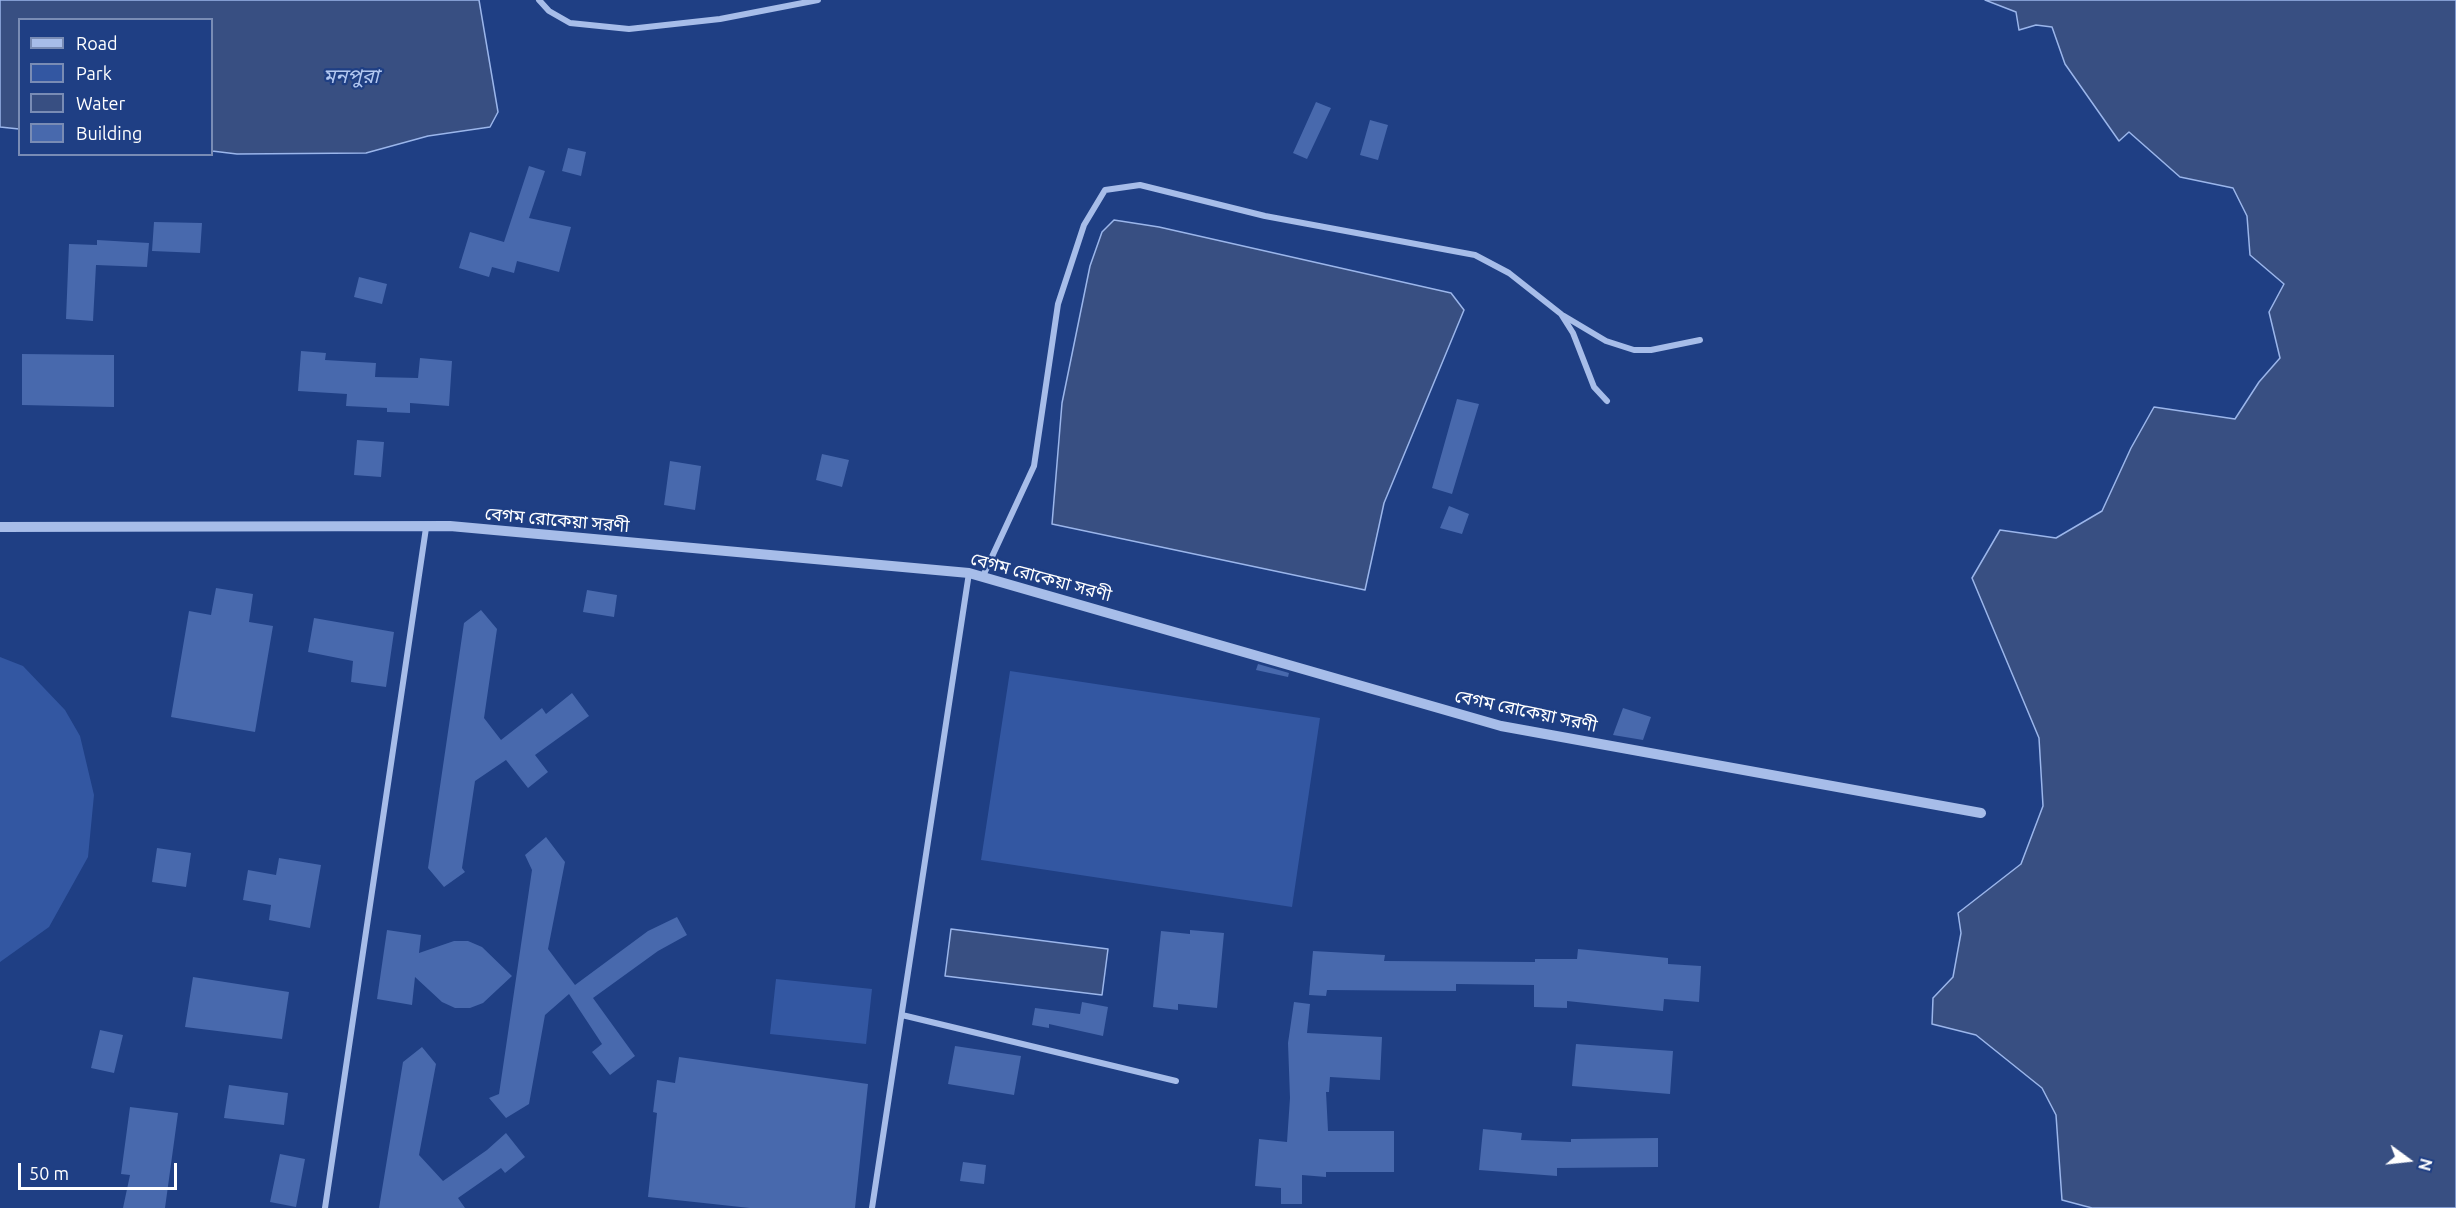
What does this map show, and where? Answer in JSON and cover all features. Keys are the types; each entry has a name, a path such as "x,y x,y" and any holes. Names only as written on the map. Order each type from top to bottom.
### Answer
{"street":[{"path":"539,0 549,11 570,23 629,28 720,19 818,0"},
{"path":"983,576 1034,466 1058,304 1084,225 1105,190 1140,185 1265,216 1475,255 1509,273 1561,314 1606,340 1634,350 1660,349 1700,340"},
{"path":"1561,314 1573,333 1594,387 1607,401"},
{"name":"বেগম রোকেয়া সরণী","path":"0,527 426,528 450,526 969,573 1501,726 1981,813"},
{"path":"325,1208 426,528"},
{"path":"872,1208 969,573"},
{"path":"902,1015 1176,1081"}],"green space":[{"path":"0,657 23,666 65,710 80,736 94,795 88,857 49,927 0,962"},
{"path":"1010,671 1320,718 1292,907 981,860"},
{"path":"776,979 872,989 866,1044 770,1034"}],"water":[{"name":"মনপুরা","path":"0,0 479,0 498,112 490,127 428,136 366,153 237,154 213,151 213,18 18,18 18,129 0,127"},
{"path":"1985,0 2456,0 2456,1208 2092,1208 2062,1200 2056,1115 2042,1088 1976,1035 1932,1024 1933,998 1953,977 1961,933 1958,913 2021,864 2043,806 2039,738 1972,578 2000,530 2056,538 2102,511 2131,448 2154,407 2235,419 2259,382 2280,358 2269,312 2284,284 2250,255 2247,216 2233,188 2180,177 2129,132 2119,141 2065,64 2052,27 2036,25 2019,30 2016,12"},
{"path":"1114,220 1159,227 1451,293 1464,310 1384,503 1365,590 1052,524 1062,403 1090,266 1102,232"},
{"path":"951,929 1108,949 1102,995 945,976"}],"building":[{"path":"1316,102 1331,108 1307,159 1293,153"},
{"path":"1370,120 1388,125 1378,160 1360,155"},
{"path":"568,148 586,152 581,176 562,171"},
{"path":"529,166 545,171 529,218 571,227 559,272 517,261 514,273 492,267 489,277 459,268 470,232 504,242"},
{"path":"154,222 202,223 200,253 152,251"},
{"path":"97,240 149,243 147,267 96,265 93,321 66,319 69,244 97,245"},
{"path":"359,277 387,284 382,304 354,297"},
{"path":"301,351 326,353 325,360 376,363 375,377 418,378 420,358 452,361 449,406 410,403 410,413 387,412 387,408 346,406 347,394 298,391"},
{"path":"22,354 114,355 114,407 22,405"},
{"path":"1457,399 1479,404 1452,494 1432,488"},
{"path":"357,440 384,442 381,477 354,475"},
{"path":"822,454 849,460 842,487 816,480"},
{"path":"670,461 701,466 695,510 664,505"},
{"path":"1449,506 1469,514 1462,534 1440,528"},
{"path":"216,588 253,594 249,622 273,626 255,732 171,717 189,611 211,615"},
{"path":"587,590 617,595 614,617 583,612"},
{"path":"481,610 497,629 484,718 501,740 542,708 546,714 572,693 589,716 535,755 548,772 528,788 506,760 475,781 462,868 465,872 444,887 428,868 464,623"},
{"path":"314,618 394,632 386,687 351,682 353,661 308,652"},
{"path":"1258,664 1289,673 1288,677 1256,670"},
{"path":"1623,708 1651,717 1643,740 1613,735"},
{"path":"546,837 565,862 548,949 575,985 648,931 677,917 687,935 658,951 593,998 635,1056 610,1075 592,1052 602,1044 569,994 545,1015 529,1104 506,1118 489,1098 499,1094 532,870 525,855"},
{"path":"157,848 191,853 186,887 152,882"},
{"path":"279,858 321,865 310,928 269,920 271,905 243,900 248,870 276,875"},
{"path":"387,930 421,935 419,953 454,941 468,941 482,947 512,976 483,1003 470,1008 455,1008 442,1002 415,977 412,1005 377,999"},
{"path":"1190,930 1224,933 1217,1008 1178,1004 1178,1010 1153,1007 1161,931 1190,934"},
{"path":"1578,949 1668,958 1668,964 1701,966 1699,1002 1664,999 1663,1011 1567,1001 1567,1008 1534,1007 1534,985 1456,984 1456,991 1327,990 1326,996 1309,995 1313,951 1385,955 1384,961 1535,962 1535,959 1577,959"},
{"path":"193,977 289,992 282,1039 185,1027"},
{"path":"1082,1002 1108,1007 1103,1036 1049,1024 1049,1028 1032,1025 1035,1008 1080,1014"},
{"path":"1294,1002 1310,1004 1307,1033 1382,1037 1380,1080 1330,1077 1329,1092 1326,1092 1328,1131 1394,1131 1394,1172 1326,1172 1326,1177 1302,1175 1302,1204 1281,1204 1281,1188 1255,1186 1259,1139 1287,1142 1290,1098 1288,1043"},
{"path":"100,1030 123,1035 114,1073 91,1068"},
{"path":"1576,1044 1673,1051 1670,1094 1572,1086"},
{"path":"955,1046 1021,1056 1014,1095 948,1084"},
{"path":"422,1047 436,1064 419,1155 443,1181 487,1150 506,1133 525,1157 505,1173 501,1168 458,1198 465,1208 379,1208 403,1062"},
{"path":"679,1057 868,1084 855,1208 750,1208 648,1197 657,1113 653,1112 657,1080 675,1083"},
{"path":"229,1085 288,1093 284,1125 224,1118"},
{"path":"130,1107 178,1113 165,1208 123,1208 130,1175 121,1174"},
{"path":"1483,1129 1522,1133 1521,1140 1571,1142 1571,1139 1658,1138 1658,1167 1557,1168 1557,1176 1479,1170"},
{"path":"280,1154 305,1159 296,1207 270,1202"},
{"path":"963,1162 986,1165 984,1184 960,1181"}]}
